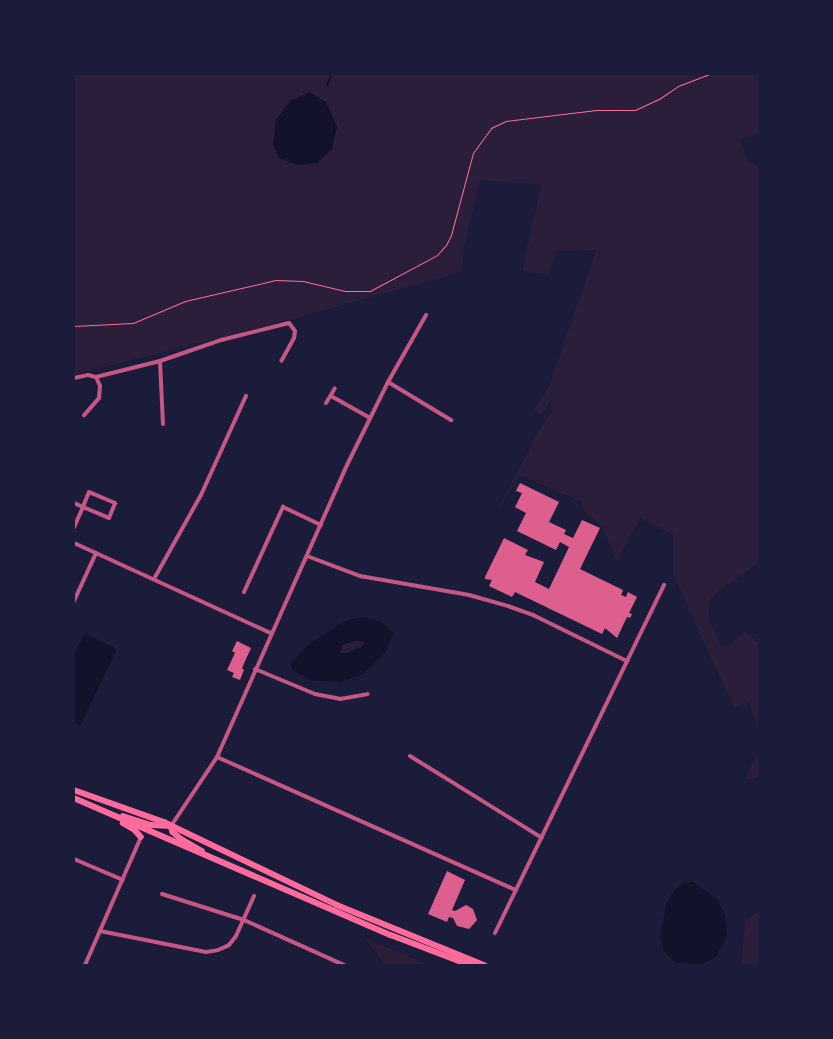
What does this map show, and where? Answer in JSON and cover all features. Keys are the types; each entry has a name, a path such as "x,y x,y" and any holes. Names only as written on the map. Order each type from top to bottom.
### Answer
{"main road":[{"path":"74,790 134,810 337,905 484,965"},
{"path":"74,798 391,935 470,965"},
{"path":"109,813 151,825 171,826"},
{"path":"109,813 135,830 141,837"},
{"path":"171,826 173,832 213,859"}],"street":[{"path":"171,826 216,757 370,418 388,382 426,316"},
{"path":"74,378 88,375 96,378 160,361 221,340 289,323 295,331 294,338 281,361"},
{"path":"160,361 163,424"},
{"path":"84,415 99,398 100,386 96,378"},
{"path":"388,382 451,420"},
{"path":"326,403 335,388"},
{"path":"154,579 201,495 246,396"},
{"path":"330,396 370,418"},
{"path":"74,503 83,507 109,518 115,503 89,492 83,507 74,528"},
{"path":"244,592 283,508 321,525"},
{"path":"74,543 271,633"},
{"path":"74,602 96,553"},
{"path":"307,556 360,576 469,595 508,606 533,615 626,661"},
{"path":"495,934 664,586"},
{"path":"255,669 315,694 340,699 368,694"},
{"path":"410,756 542,838"},
{"path":"216,757 516,890"},
{"path":"85,965 141,837"},
{"path":"74,859 123,880"},
{"path":"162,894 244,920 344,965"},
{"path":"100,931 206,952 218,950 229,944 236,936 254,896"}],"path":[{"path":"74,326 133,324 185,301 276,280 303,281 345,291 370,290 437,255 446,245 451,235 473,153 491,128 506,121 579,112 635,110 659,99 678,86 709,74"}],"shaded area":[{"path":"74,74 759,74 759,133 740,140 748,162 759,166 759,563 721,589 709,601 709,619 723,649 745,632 759,643 759,735 749,701 734,708 673,574 673,535 640,518 617,562 602,526 584,512 582,502 520,475 496,513 539,430 553,411 550,403 541,414 533,411 549,387 596,250 556,251 549,275 522,271 541,185 480,180 464,247 462,272 296,318 74,375"},
{"path":"310,92 326,102 337,127 332,149 317,163 297,165 279,158 273,144 276,120 290,101"},
{"path":"364,617 379,621 394,633 385,653 363,674 341,682 311,680 292,670 291,663 307,646 340,624","holes":["358,640 364,643 361,647 347,653 340,653 342,645"]},
{"path":"85,634 117,649 80,726 74,723 74,653"},
{"path":"362,640 364,643 361,647 347,653 340,653 342,645 350,641"},
{"path":"759,736 759,778 745,779 758,753"},
{"path":"693,882 716,898 725,915 727,936 716,957 701,965 675,962 664,951 660,938 666,905 674,891 683,883"},
{"path":"759,911 759,965 741,965 745,921"},
{"path":"364,938 430,965 386,965"}],"building":[{"path":"520,483 559,502 549,522 566,530 564,534 573,538 582,520 600,528 580,569 623,590 621,595 626,597 628,592 637,597 629,613 632,614 630,618 627,617 617,638 605,628 602,634 515,592 512,597 489,586 492,580 485,579 485,577 504,538 528,550 525,555 544,562 535,582 549,589 569,547 560,542 556,550 517,531 526,513 515,507 522,493 516,491"},
{"path":"237,641 251,648 242,668 244,670 240,680 232,677 234,673 227,670 235,653 232,651"},
{"path":"447,871 465,880 452,910 455,911 466,905 473,909 477,920 469,929 457,926 453,918 449,917 447,922 428,914"}],"waterway":[{"path":"327,85 332,74"}]}
